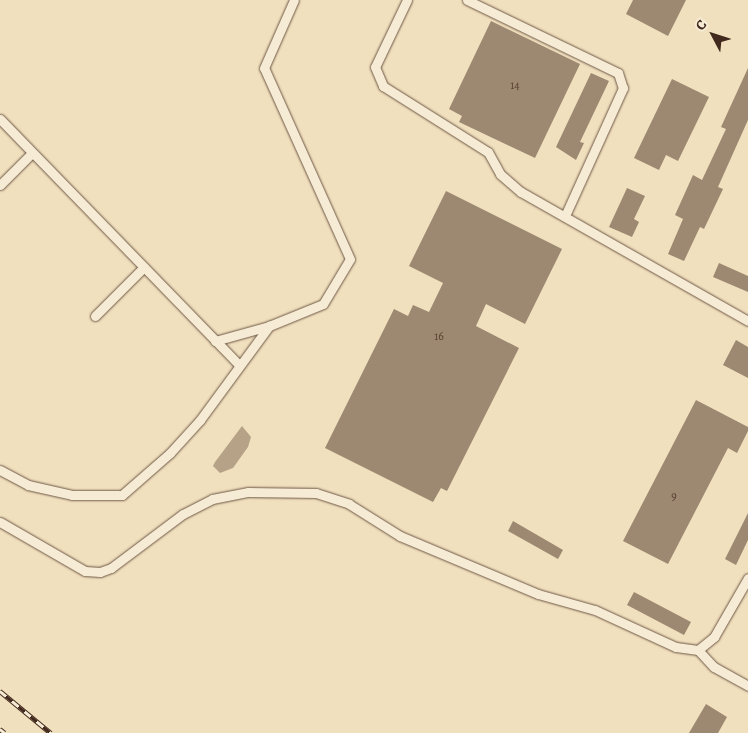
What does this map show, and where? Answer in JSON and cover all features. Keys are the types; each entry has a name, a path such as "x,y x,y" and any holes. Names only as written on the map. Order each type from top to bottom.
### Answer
{"street":[{"path":"215,341 270,326 323,304 350,259 264,68 294,0"},
{"path":"406,0 375,68 383,86 488,152 500,174 522,192 748,321"},
{"path":"467,0 618,73 622,88 565,216"},
{"path":"0,119 239,365"},
{"path":"0,185 32,153"},
{"path":"95,316 144,267"},
{"path":"0,470 28,485 72,496 122,495 182,440 270,326"},
{"path":"0,522 84,571 100,572 110,568 184,514 212,499 248,492 316,493 349,504 400,536 538,594 595,610 676,647 698,650 714,667 748,686"},
{"path":"698,650 714,637 748,578"}],"shaded area":[{"path":"242,426 251,437 248,447 233,468 220,473 213,466"}],"building":[{"path":"633,0 686,0 668,36 626,14"},
{"path":"491,21 580,64 535,158 459,122 462,116 449,109"},
{"path":"748,68 748,120 718,187 723,189 704,229 700,227 684,261 668,254 683,219 675,215 693,175 702,180 726,129 721,127"},
{"path":"591,73 609,81 580,142 584,143 576,160 556,147"},
{"path":"672,79 709,97 678,161 666,155 659,170 634,158"},
{"path":"627,188 645,196 634,219 639,222 632,237 609,227"},
{"path":"446,191 562,249 525,324 486,304 476,326 519,348 447,491 441,488 433,502 325,448 394,309 408,316 413,305 429,312 443,283 409,266"},
{"path":"719,263 748,276 748,292 713,277"},
{"path":"736,340 748,347 748,378 723,365"},
{"path":"696,400 748,427 748,431 737,453 728,448 668,564 623,541"},
{"path":"748,513 748,540 736,565 725,559"},
{"path":"513,521 563,550 558,559 508,531"},
{"path":"634,592 691,622 684,635 627,605"},
{"path":"706,704 727,717 718,733 689,733"}],"railway":[{"path":"0,691 51,733"},
{"path":"0,729 5,733"}]}
